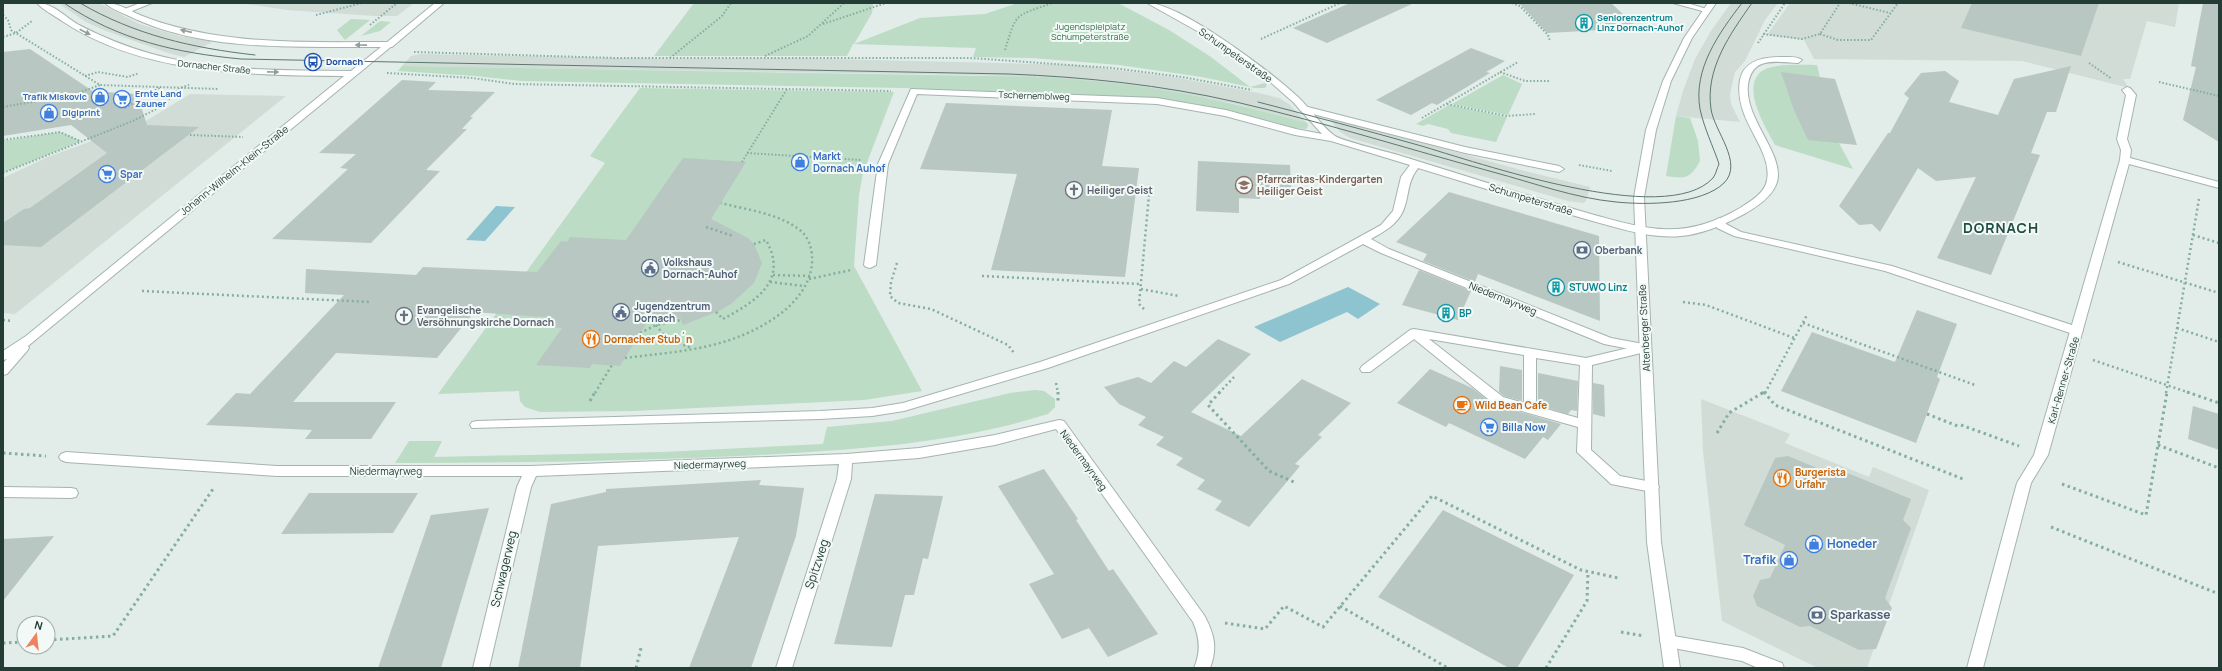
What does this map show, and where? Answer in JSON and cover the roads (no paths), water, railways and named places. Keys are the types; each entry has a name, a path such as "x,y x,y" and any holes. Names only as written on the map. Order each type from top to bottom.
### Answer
{"street":[{"name":"Dornacher Straße","path":"41,3 78,28 100,39 168,62 234,71 354,74"},
{"path":"109,3 124,11 169,27 225,38 276,43 389,45"},
{"path":"124,11 148,3"},
{"name":"Johann-Wilhelm-Klein-Straße","path":"3,356 30,339 275,136 354,74 440,3"},
{"name":"Schumpeterstraße","path":"1151,3 1203,32 1244,58 1273,80 1332,138 1588,217 1640,228 1682,234 1696,231 1741,211 1763,196 1771,186 1774,178 1772,162 1751,122 1742,101 1741,92 1747,71 1756,63 1798,60"},
{"path":"1677,3 1709,6"},
{"name":"Altenberger Straße","path":"1672,668 1655,548 1645,348 1640,228 1640,190 1655,116 1680,52 1709,6"},
{"name":"Karl-Renner-Straße","path":"1974,668 2024,483 2041,455 2125,160 2126,150 2122,140 2131,95 2127,90"},
{"name":"Tschernemblweg","path":"870,265 883,164 914,91 1157,101 1226,113 1295,132 1332,138"},
{"path":"1304,109 1465,150 1559,169"},
{"path":"2125,160 2219,185"},
{"path":"477,425 872,412 904,407 1044,365 1285,282 1364,240 1385,227 1396,216 1402,201 1406,177 1416,164"},
{"path":"1719,221 1722,226 1738,234 1877,265 2077,331"},
{"name":"Niedermayrweg","path":"1364,240 1385,251 1608,341 1645,348"},
{"path":"1366,370 1414,333 1586,362 1645,348"},
{"path":"1414,333 1498,400 1584,424"},
{"name":"Johann-Wilhelm-Klein-Straße","path":"3,371 30,339"},
{"path":"1530,353 1530,409"},
{"path":"1586,362 1584,452 1616,480 1652,487"},
{"name":"Niedermayrweg","path":"66,457 277,471 531,471 846,459 919,453 995,440 1059,424 1199,619 1208,638 1206,660 1202,668"},
{"name":"Spitzweg","path":"784,668 844,479 846,459"},
{"name":"Schwagerweg","path":"481,668 524,487 531,471"},
{"path":"3,492 71,493"},
{"path":"1668,641 1743,655 1776,668"}],"water":[{"path":"496,206 515,207 485,241 466,240"},
{"path":"1348,287 1380,304 1358,319 1347,312 1280,342 1254,327"}],"tram line":[{"path":"64,3 105,27 149,43 194,53 241,59 1009,74 1066,77 1152,86 1208,96 1269,110 1569,194 1616,202 1642,203 1673,202 1702,196 1724,183 1729,175 1731,166 1729,157 1713,118 1710,94 1712,80 1721,53 1735,27 1752,3"},
{"path":"80,3 122,24 143,32 186,44 255,55"},
{"path":"1258,102 1398,139 1525,176 1570,187 1615,194 1655,197 1689,192 1713,178 1719,164 1700,109 1700,80 1704,66 1717,39 1742,3"}],"place":[{"name":"Seniorenzentrum Linz Dornach-Auhof","path":"1584,23"},
{"name":"Dornach","path":"313,62"},
{"name":"Trafik Miskovic","path":"100,97"},
{"name":"Ernte Land Zauner","path":"122,99"},
{"name":"Digiprint","path":"49,113"},
{"name":"Markt Dornach Auhof","path":"800,162"},
{"name":"Spar","path":"107,174"},
{"name":"Pfarrcaritas-Kindergarten Heiliger Geist","path":"1244,185"},
{"name":"Heiliger Geist","path":"1074,190"},
{"name":"Oberbank","path":"1582,250"},
{"name":"Volkshaus Dornach-Auhof","path":"650,268"},
{"name":"STUWO Linz","path":"1556,287"},
{"name":"Jugendzentrum Dornach","path":"621,312"},
{"name":"BP","path":"1446,313"},
{"name":"Evangelische Versöhnungskirche Dornach","path":"404,316"},
{"name":"Dornacher Stub´n","path":"591,339"},
{"name":"Wild Bean Cafe","path":"1462,405"},
{"name":"Billa Now","path":"1489,427"},
{"name":"Burgerista Urfahr","path":"1782,478"},
{"name":"Honeder","path":"1814,544"},
{"name":"Trafik","path":"1789,560"},
{"name":"Sparkasse","path":"1817,615"}],"district":[{"name":"DORNACH","path":"2001,228"}],"park label":[{"name":"Jugendspielplatz Schumpeterstraße","path":"1090,32"}]}
